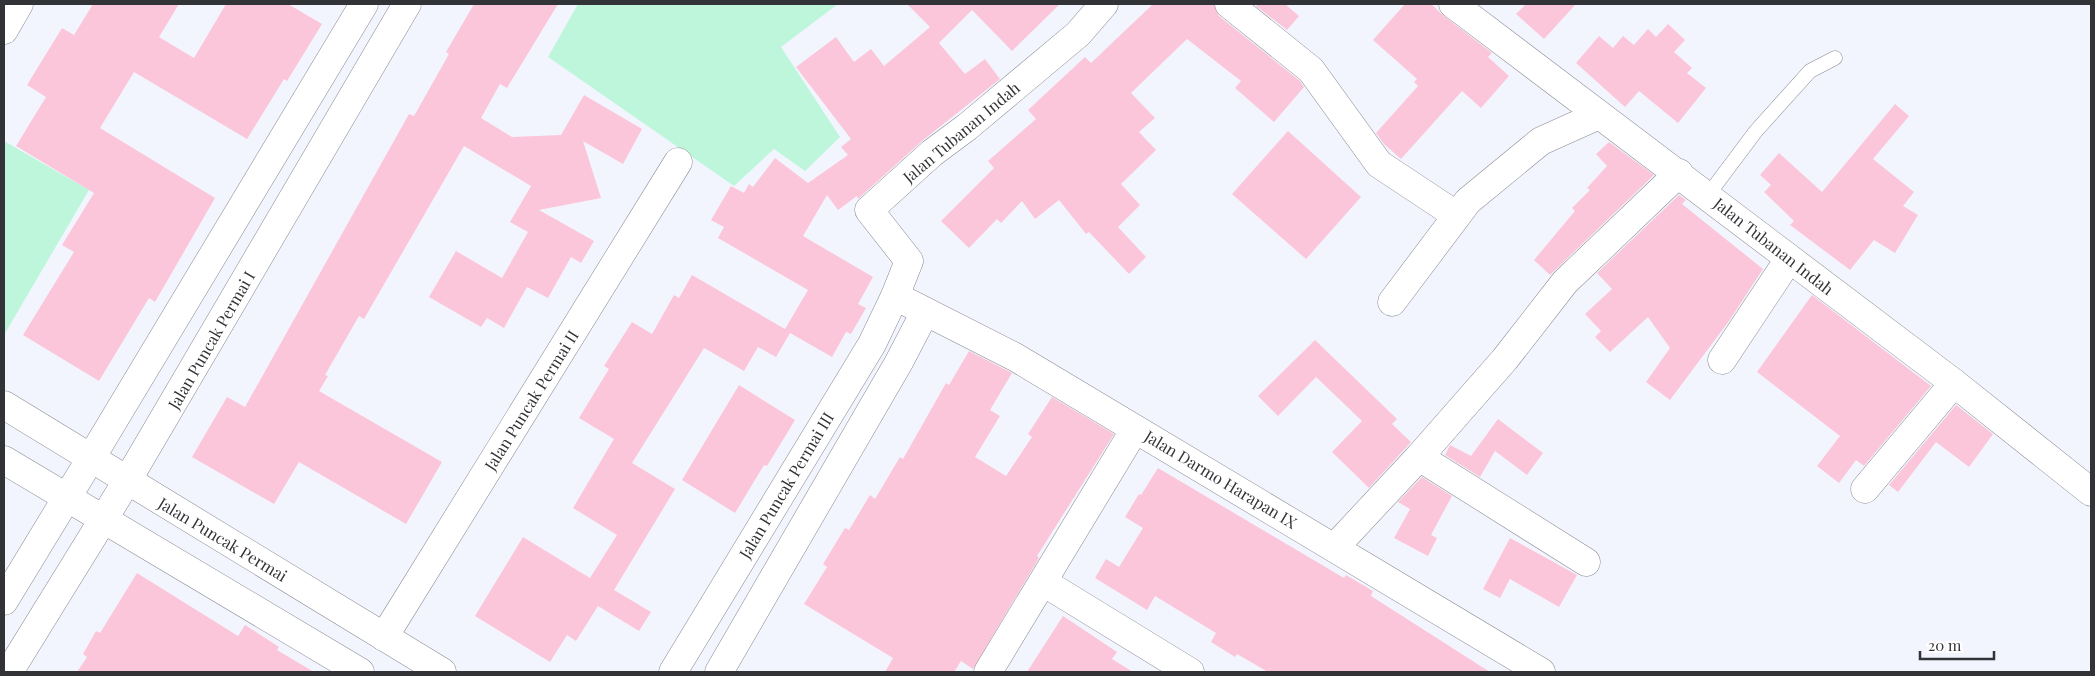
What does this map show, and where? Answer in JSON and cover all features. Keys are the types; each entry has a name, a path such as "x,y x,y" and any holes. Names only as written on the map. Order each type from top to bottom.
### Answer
{"street":[{"path":"4,30 19,4"},
{"path":"4,601 364,4"},
{"name":"Jalan Puncak Permai I","path":"9,672 127,481 408,4"},
{"path":"1229,4 1311,70 1379,164 1456,215"},
{"name":"Jalan Tubanan Indah","path":"1453,4 1679,173 1788,259 1954,383 2091,492"},
{"name":"Jalan Tubanan Indah","path":"895,296 909,261 870,210 932,153 967,127 1078,34 1097,6"},
{"path":"1392,302 1468,201 1541,142 1599,115"},
{"name":"Jalan Puncak Permai II","path":"384,637 678,162"},
{"path":"1335,547 1419,457 1505,359 1565,282 1679,173"},
{"path":"1722,360 1788,259"},
{"name":"Jalan Darmo Harapan IX","path":"895,296 1015,357 1335,547 1540,672"},
{"name":"Jalan Puncak Permai III","path":"673,672 872,344 895,296"},
{"path":"719,672 900,362 925,312"},
{"path":"1865,489 1954,383"},
{"name":"Jalan Puncak Permai","path":"4,405 442,672"},
{"path":"988,672 1135,429"},
{"path":"1419,457 1586,562"},
{"path":"4,460 67,497 102,521 360,672"},
{"path":"1042,582 1190,672"}],"lane":[{"path":"1708,195 1756,131 1810,71 1835,58"}],"green space":[{"path":"578,4 838,4 781,47 840,137 805,171 774,149 734,186 548,57"},
{"path":"4,141 89,190 4,335"}],"building":[{"path":"93,4 179,4 159,37 194,58 226,4 288,4 322,24 287,81 284,79 247,139 134,72 100,128 215,198 155,302 149,298 99,381 23,335 74,252 62,245 94,193 16,146 46,97 27,85 62,28 74,35"},
{"path":"474,4 558,4 507,88 500,84 481,118 512,137 561,135 584,95 642,129 623,164 583,141 601,198 539,210 594,241 581,263 571,257 548,298 527,287 504,328 487,318 481,327 429,297 456,251 502,278 528,232 510,222 531,186 464,146 364,319 359,316 325,375 328,376 319,391 442,462 406,524 299,462 274,504 192,457 227,397 245,407 409,114 414,116 449,54 446,52"},
{"path":"907,4 1060,4 1012,51 972,10 939,43 965,74 985,59 1000,79 922,141 858,199 857,196 838,210 827,195 803,236 873,277 858,304 866,308 851,334 846,332 832,357 790,333 776,357 758,347 744,371 704,348 632,463 675,489 614,590 651,612 639,631 598,606 576,641 567,635 550,662 475,616 523,537 590,578 617,535 573,508 614,439 579,418 609,369 604,366 632,322 652,334 674,295 679,298 692,275 785,329 808,290 718,238 724,227 711,220 731,186 744,193 749,184 753,187 775,158 808,183 848,155 841,147 851,139 796,67 836,37 854,62 871,49 884,66 930,27"},
{"path":"1153,4 1214,4 1219,16 1300,81 1304,87 1274,122 1235,88 1241,81 1187,39 1131,93 1155,118 1139,132 1156,150 1121,184 1140,205 1118,227 1146,257 1129,274 1089,232 1086,234 1059,200 1035,219 1022,201 1001,223 997,219 969,248 941,221 994,168 988,161 1036,119 1028,110 1085,57 1091,63"},
{"path":"1258,4 1285,4 1299,16 1287,30 1256,6"},
{"path":"1405,4 1431,4 1492,53 1488,57 1509,76 1481,108 1462,91 1401,159 1384,144 1376,133 1418,86 1414,82 1417,79 1373,40"},
{"path":"1526,4 1576,4 1544,39 1516,14"},
{"path":"1668,24 1685,40 1674,52 1692,68 1687,73 1706,88 1678,123 1639,91 1625,107 1576,63 1599,36 1613,48 1623,36 1634,45 1648,29 1656,37"},
{"path":"1895,104 1909,116 1873,159 1914,192 1903,206 1918,215 1895,253 1874,240 1850,270 1790,225 1794,221 1764,192 1771,185 1760,175 1779,153 1822,192"},
{"path":"1288,131 1361,197 1306,259 1232,194"},
{"path":"1609,142 1654,175 1550,275 1534,260 1575,211 1572,208 1590,190 1587,188 1607,166 1596,154"},
{"path":"1679,195 1686,200 1682,204 1763,269 1729,321 1670,400 1646,382 1670,348 1648,317 1610,352 1595,337 1601,331 1585,314 1612,289 1597,273"},
{"path":"1812,295 1931,386 1864,466 1856,460 1839,483 1817,466 1840,436 1757,372"},
{"path":"1315,340 1397,419 1392,424 1411,442 1369,488 1332,452 1362,421 1316,377 1278,416 1258,396"},
{"path":"969,351 1012,373 990,410 1000,416 975,457 1006,476 1032,437 1028,434 1052,397 1114,434 1037,556 1039,558 973,669 961,661 954,672 885,672 893,658 804,604 827,567 823,564 845,528 849,530 870,495 875,499 900,457 903,459 946,383 949,385"},
{"path":"739,385 795,420 767,466 764,465 735,513 682,480"},
{"path":"1956,405 1993,434 1969,467 1936,442 1898,492 1889,485"},
{"path":"1498,419 1543,453 1527,475 1495,451 1480,477 1445,455 1450,445 1471,456"},
{"path":"1158,468 1344,578 1346,575 1373,591 1371,596 1490,672 1268,672 1237,654 1235,657 1211,642 1216,633 1155,596 1147,610 1095,578 1106,559 1119,567 1143,528 1125,517"},
{"path":"1422,477 1452,496 1431,535 1437,538 1428,556 1394,538 1410,509 1398,502"},
{"path":"1510,538 1577,575 1559,607 1510,579 1500,598 1483,589"},
{"path":"137,573 238,636 245,625 279,647 277,650 314,672 77,672 87,657 83,654 96,631 100,633"},
{"path":"1063,616 1117,652 1112,659 1133,672 1027,672"}]}
